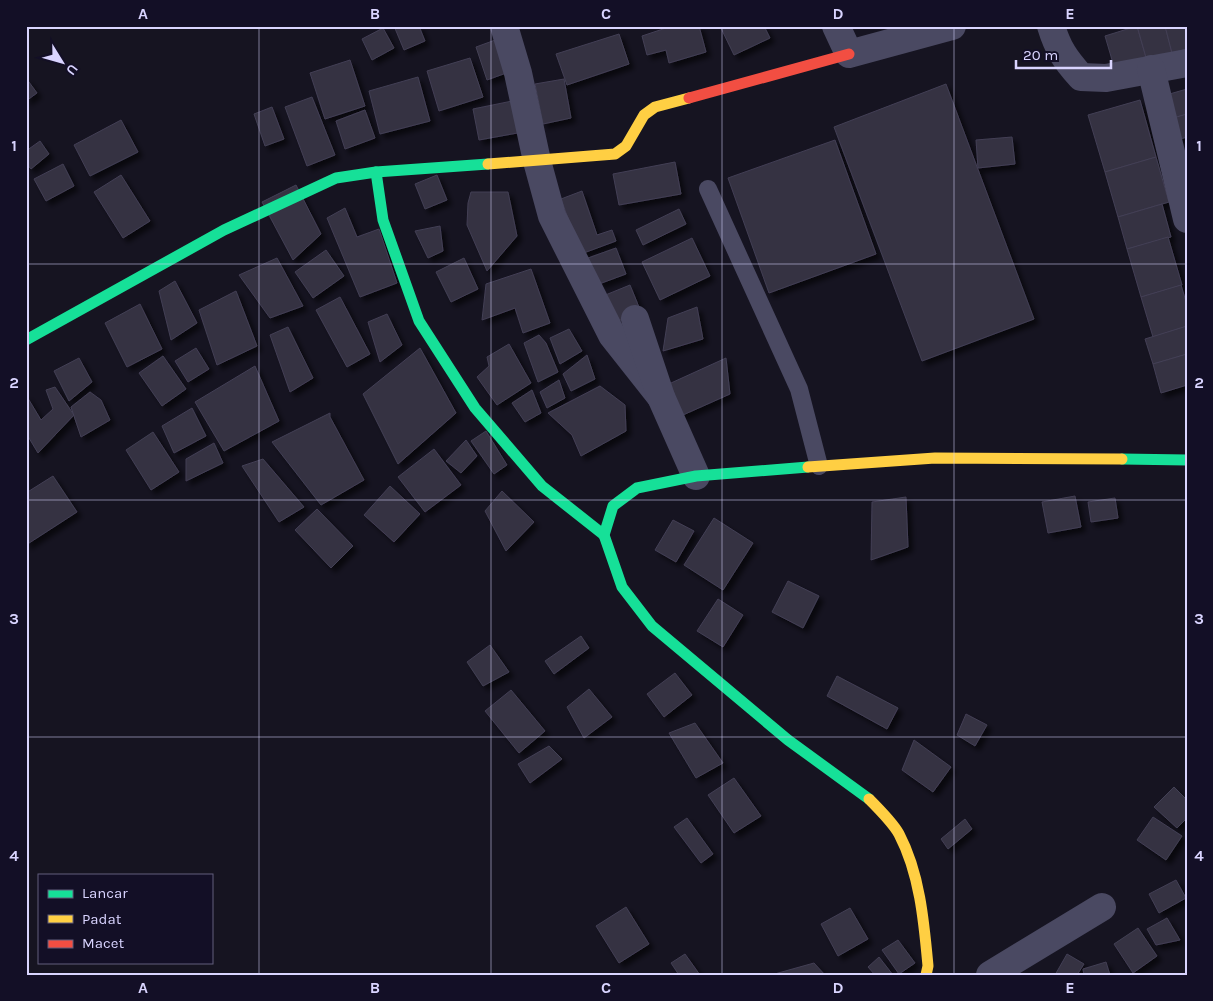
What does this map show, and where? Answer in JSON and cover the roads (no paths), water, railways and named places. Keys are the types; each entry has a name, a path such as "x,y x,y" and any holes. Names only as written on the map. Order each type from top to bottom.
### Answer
{"street":[{"path":"504,26 518,72 536,161 552,216 612,335 660,397"},
{"path":"836,26 849,54"},
{"path":"29,333 224,230 336,178 376,172 615,154 626,146 644,115 655,107 952,26"},
{"path":"1051,26 1057,46 1081,78 1106,78 1187,63"},
{"path":"1151,70 1187,218"},
{"path":"376,172 383,220 419,320 475,408 542,486 604,535 622,587 652,626 788,740 870,800 898,833 908,856 922,905 928,966 926,975"},
{"path":"635,319 660,397 696,476"},
{"path":"604,535 613,506 637,488 696,476 935,458 1187,460"},
{"path":"990,975 1102,907"}],"lane":[{"path":"708,189 799,389 819,466"}]}
